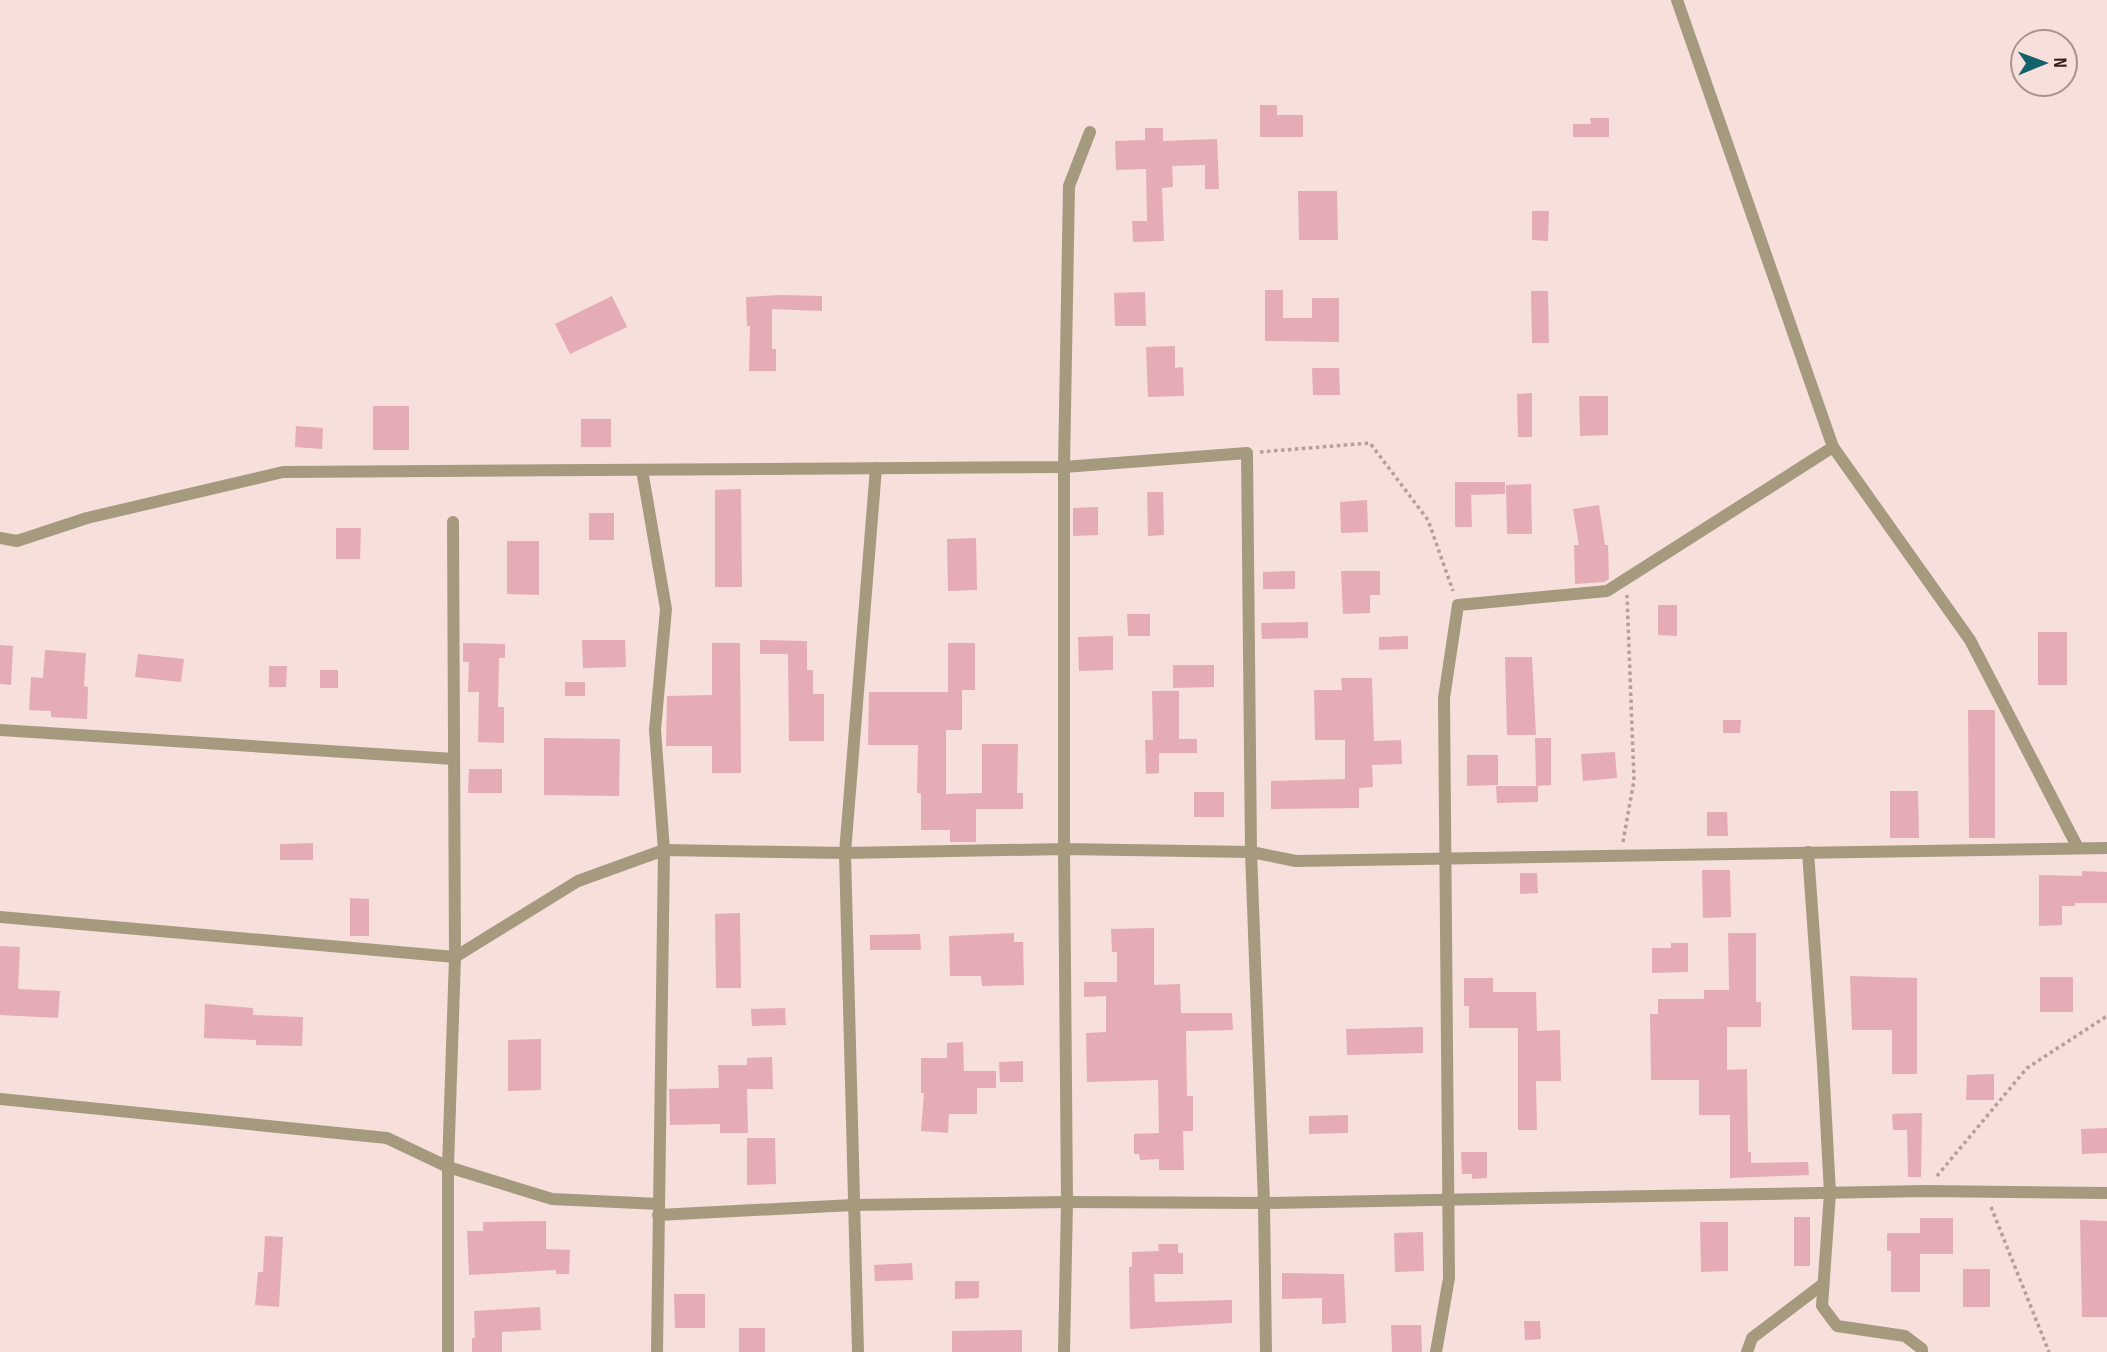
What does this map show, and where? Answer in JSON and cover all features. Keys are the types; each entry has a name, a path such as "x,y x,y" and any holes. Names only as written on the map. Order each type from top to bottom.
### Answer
{"street":[{"path":"1677,0 1833,447 1970,640 2078,848"},
{"path":"1064,1352 1067,1202 1064,467 1069,186 1090,132"},
{"path":"1436,1352 1449,1278 1444,698 1458,605 1607,591 1833,447"},
{"path":"0,538 17,541 87,517 283,472 1064,467 1247,453 1251,852 1264,1203 1266,1352"},
{"path":"858,1352 845,853 876,468"},
{"path":"642,471 666,609 655,730 664,850 657,1352"},
{"path":"448,1352 448,1167 455,957 453,522"},
{"path":"0,730 454,759"},
{"path":"0,917 455,957 579,881 664,850 845,853 1064,849 1251,852 1297,861 2107,848"},
{"path":"1808,852 1830,1193 1822,1306 1837,1326 1905,1336 1922,1349 1922,1352"},
{"path":"0,1099 387,1138 448,1167 552,1199 659,1209 1067,1202 1264,1203 1924,1191 2107,1193"},
{"path":"1747,1352 1752,1338 1823,1284"}],"path":[{"path":"1247,453 1370,443 1429,520 1458,605"},
{"path":"1620,855 1634,780 1626,579"},
{"path":"1924,1191 2027,1068 2107,1016"},
{"path":"1985,1192 2049,1352"}],"building":[{"path":"1260,105 1277,105 1277,115 1303,115 1303,137 1260,137"},
{"path":"1590,118 1609,118 1609,137 1573,137 1573,124 1591,124"},
{"path":"1145,128 1163,128 1163,141 1217,139 1219,189 1205,189 1205,165 1172,166 1173,187 1162,188 1164,241 1133,242 1132,221 1147,221 1146,169 1116,170 1115,141 1145,140"},
{"path":"1298,191 1337,191 1338,240 1299,240"},
{"path":"1532,211 1549,211 1548,241 1532,240"},
{"path":"1265,290 1283,290 1283,318 1312,318 1312,298 1339,298 1339,342 1265,341"},
{"path":"1531,291 1548,291 1549,343 1532,343"},
{"path":"1145,292 1146,326 1115,326 1114,293"},
{"path":"612,296 627,327 570,354 555,324"},
{"path":"822,296 822,311 772,309 772,349 776,349 776,371 749,371 750,326 747,326 746,297"},
{"path":"1175,346 1175,368 1183,367 1184,396 1148,397 1146,347"},
{"path":"1312,368 1339,368 1340,395 1313,395"},
{"path":"1532,393 1532,437 1518,437 1517,394"},
{"path":"1579,396 1608,396 1608,435 1580,436"},
{"path":"373,406 409,406 409,450 373,450"},
{"path":"581,419 611,419 611,447 581,447"},
{"path":"296,426 323,428 322,449 295,447"},
{"path":"1455,482 1505,482 1505,494 1471,495 1472,527 1455,527"},
{"path":"1531,484 1532,534 1507,534 1506,485"},
{"path":"741,489 742,587 715,587 715,490"},
{"path":"1147,492 1163,492 1164,535 1148,536"},
{"path":"1367,500 1368,532 1341,533 1340,502"},
{"path":"1599,505 1605,545 1608,545 1609,579 1604,582 1575,584 1574,545 1579,545 1573,509"},
{"path":"1098,507 1098,535 1073,536 1073,508"},
{"path":"589,513 614,513 614,540 589,540"},
{"path":"336,528 361,528 360,559 336,559"},
{"path":"976,538 977,590 948,591 947,539"},
{"path":"507,541 539,541 539,595 507,594"},
{"path":"1295,571 1295,589 1263,589 1263,572"},
{"path":"1341,571 1380,571 1380,595 1370,595 1370,613 1343,614"},
{"path":"1658,605 1677,605 1677,636 1658,635"},
{"path":"1127,614 1150,614 1150,636 1128,636"},
{"path":"1308,622 1308,638 1262,639 1261,623"},
{"path":"2038,632 2067,632 2067,685 2038,685"},
{"path":"1113,636 1113,670 1079,671 1078,637"},
{"path":"1408,636 1408,649 1379,650 1379,637"},
{"path":"582,640 625,640 626,667 583,668"},
{"path":"760,640 807,641 807,670 813,670 813,694 824,694 824,741 789,741 788,654 760,654"},
{"path":"463,643 505,644 505,658 499,658 498,707 504,707 504,743 478,742 479,692 468,692 469,662 463,662"},
{"path":"712,643 740,643 741,773 712,773 712,746 666,746 667,696 712,695"},
{"path":"948,643 975,643 975,690 962,690 962,730 946,730 946,794 982,793 982,744 1018,744 1017,793 1023,793 1023,809 976,809 976,842 950,842 950,830 921,830 921,793 917,793 918,745 868,745 869,692 948,692"},
{"path":"0,645 13,646 11,685 0,684"},
{"path":"45,650 86,653 84,686 88,687 87,719 51,717 51,711 29,710 31,677 43,678"},
{"path":"138,654 184,659 181,682 135,677"},
{"path":"1505,657 1532,657 1536,735 1507,735"},
{"path":"1173,665 1214,665 1214,687 1173,688"},
{"path":"269,666 287,666 286,687 269,687"},
{"path":"320,670 338,670 338,688 320,688"},
{"path":"1341,678 1372,678 1374,741 1401,740 1402,764 1372,765 1373,787 1359,788 1359,808 1271,809 1271,781 1345,779 1345,740 1315,740 1314,690 1342,690"},
{"path":"565,682 585,682 585,696 565,696"},
{"path":"1152,691 1179,691 1179,739 1197,739 1197,753 1159,753 1159,773 1146,774 1145,740 1153,740"},
{"path":"1968,710 1995,710 1995,838 1969,838"},
{"path":"1723,720 1741,720 1740,733 1723,733"},
{"path":"544,738 620,739 619,796 544,795"},
{"path":"1535,738 1551,738 1551,785 1536,786"},
{"path":"1615,752 1617,778 1583,781 1581,754"},
{"path":"1467,755 1498,755 1498,785 1467,786"},
{"path":"469,769 502,769 502,793 468,793"},
{"path":"1496,786 1538,786 1538,802 1497,803"},
{"path":"1890,791 1918,791 1919,838 1890,838"},
{"path":"1194,792 1224,792 1224,817 1194,817"},
{"path":"1707,812 1727,812 1728,836 1707,836"},
{"path":"313,843 313,860 280,860 280,844"},
{"path":"1702,870 1730,870 1731,917 1703,918"},
{"path":"2082,871 2107,872 2107,903 2075,903 2075,906 2062,906 2062,925 2039,926 2039,875 2082,876"},
{"path":"1520,873 1537,873 1538,893 1520,894"},
{"path":"350,898 369,899 369,936 350,936"},
{"path":"740,913 741,988 716,988 715,914"},
{"path":"1154,928 1154,985 1180,984 1181,1013 1232,1013 1233,1030 1186,1031 1187,1096 1193,1096 1193,1131 1183,1131 1184,1170 1159,1170 1159,1159 1140,1160 1139,1154 1134,1154 1134,1134 1159,1133 1158,1080 1087,1082 1086,1033 1106,1032 1106,996 1084,997 1084,982 1117,982 1117,952 1112,952 1111,929"},
{"path":"1014,933 1014,942 1023,942 1024,985 982,986 981,976 950,976 949,936"},
{"path":"1728,933 1756,933 1756,1002 1761,1002 1761,1027 1727,1027 1727,1070 1747,1069 1748,1152 1751,1152 1751,1163 1808,1162 1809,1175 1730,1178 1730,1115 1699,1115 1699,1080 1651,1080 1650,1014 1658,1014 1658,999 1704,999 1704,990 1729,990"},
{"path":"920,934 921,950 870,950 870,935"},
{"path":"1671,943 1688,943 1688,972 1652,973 1652,948 1671,948"},
{"path":"0,946 20,947 18,989 60,991 58,1018 0,1015"},
{"path":"1850,976 1917,978 1917,1074 1892,1074 1892,1030 1852,1030"},
{"path":"2040,977 2073,977 2073,1012 2040,1012"},
{"path":"1464,978 1493,978 1493,992 1536,992 1537,1031 1560,1030 1561,1081 1536,1081 1537,1130 1518,1130 1518,1028 1469,1028 1469,1006 1464,1006"},
{"path":"205,1004 253,1008 253,1015 303,1017 302,1046 256,1045 256,1040 204,1038"},
{"path":"785,1008 786,1025 752,1026 751,1009"},
{"path":"1423,1027 1423,1053 1347,1055 1346,1029"},
{"path":"541,1039 541,1090 508,1091 508,1040"},
{"path":"963,1042 964,1071 996,1071 996,1088 977,1088 977,1114 949,1114 948,1133 921,1131 924,1093 921,1093 921,1058 947,1058 947,1043"},
{"path":"772,1057 773,1089 747,1089 748,1133 720,1133 720,1124 670,1125 669,1089 719,1088 718,1065 747,1065 747,1058"},
{"path":"1023,1061 1023,1082 1000,1082 999,1062"},
{"path":"1994,1074 1994,1100 1966,1100 1967,1075"},
{"path":"1922,1113 1921,1177 1908,1177 1907,1130 1893,1130 1892,1114"},
{"path":"1348,1115 1348,1133 1309,1134 1309,1116"},
{"path":"2107,1128 2107,1153 2082,1154 2081,1129"},
{"path":"747,1138 775,1138 776,1184 747,1185"},
{"path":"1461,1152 1487,1152 1487,1178 1472,1179 1472,1174 1462,1174"},
{"path":"1794,1217 1810,1217 1810,1266 1794,1266"},
{"path":"1920,1218 1953,1218 1953,1254 1920,1254 1920,1292 1891,1292 1891,1251 1887,1251 1887,1233 1920,1233"},
{"path":"2080,1220 2107,1221 2107,1317 2082,1317"},
{"path":"546,1221 546,1249 570,1250 569,1274 556,1274 556,1270 469,1275 467,1231 483,1231 483,1222"},
{"path":"1700,1222 1728,1222 1728,1271 1701,1272"},
{"path":"1423,1232 1424,1271 1395,1272 1394,1233"},
{"path":"265,1236 283,1237 279,1307 255,1305 258,1272 263,1272"},
{"path":"1158,1244 1178,1244 1178,1253 1183,1253 1183,1274 1154,1274 1155,1302 1232,1300 1232,1323 1130,1329 1129,1267 1132,1267 1132,1252 1159,1251"},
{"path":"912,1263 913,1280 875,1281 874,1265"},
{"path":"1963,1269 1990,1269 1990,1307 1963,1307"},
{"path":"1282,1273 1344,1274 1346,1323 1322,1324 1322,1298 1282,1299"},
{"path":"955,1281 979,1281 979,1298 955,1299"},
{"path":"674,1294 705,1294 705,1328 675,1328"},
{"path":"540,1307 541,1330 502,1332 502,1352 472,1352 472,1338 475,1338 474,1311"},
{"path":"1524,1321 1540,1321 1541,1339 1525,1340"},
{"path":"1391,1325 1421,1325 1422,1352 1392,1352"},
{"path":"739,1328 765,1328 765,1352 739,1352"},
{"path":"1022,1330 1022,1352 952,1352 952,1331"}]}
